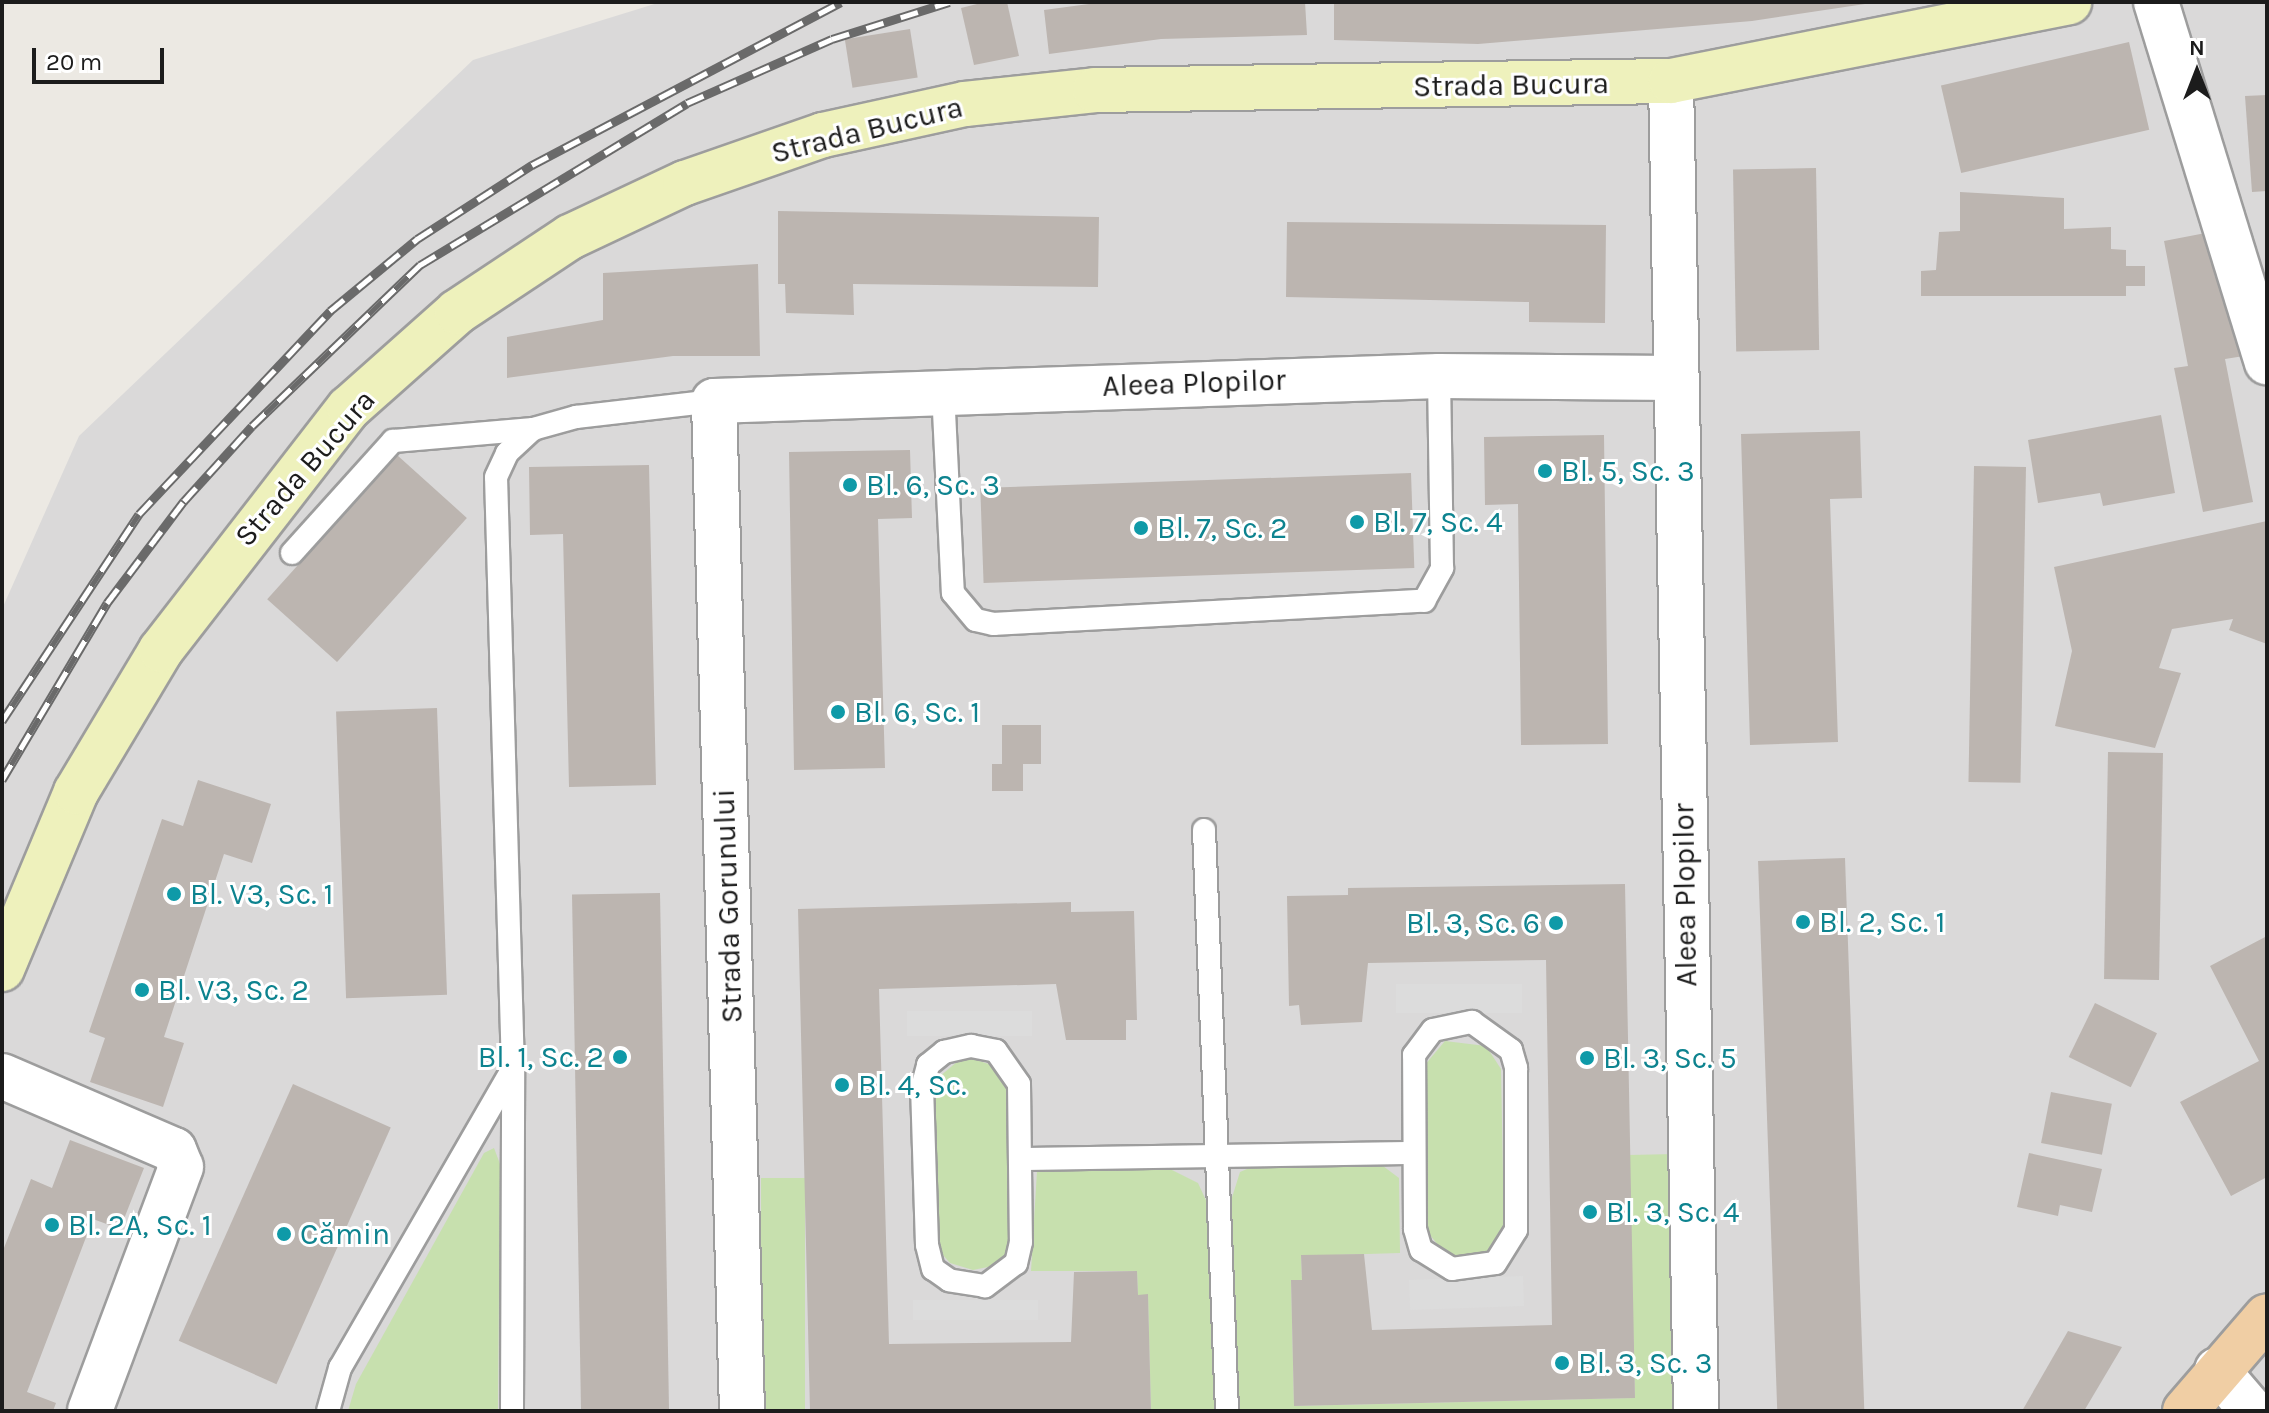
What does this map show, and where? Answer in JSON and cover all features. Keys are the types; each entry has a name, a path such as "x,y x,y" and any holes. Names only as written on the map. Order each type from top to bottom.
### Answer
{"main road":[{"name":"Strada Bucura","path":"2,969 76,792 161,650 252,525 349,408 457,312 570,237 685,183 823,135 965,104 1095,90 1671,81 2069,2"},
{"path":"2185,1411 2217,1370 2267,1316"}],"street":[{"path":"2156,2 2267,362"},
{"name":"Aleea Plopilor","path":"1671,81 1674,378 1696,1411"},
{"name":"Aleea Plopilor","path":"714,401 1439,376 1674,378"},
{"name":"Strada Gorunului","path":"714,401 742,1411"},
{"path":"2,1076 174,1150 181,1167 90,1411"},
{"path":"2217,1370 2252,1411"}],"lane":[{"path":"943,391 953,593 976,620 994,624 1424,601 1442,568 1439,376"},
{"path":"292,553 393,441 533,429 576,417 714,401"},
{"path":"512,1411 513,1070 492,509 507,453 533,429"},
{"path":"1204,830 1227,1411"},
{"path":"1447,1023 1490,1030 1516,1068 1516,1230 1495,1263 1452,1269 1421,1250 1412,1153 1414,1055 1447,1023"},
{"path":"971,1046 996,1051 1011,1064 1019,1084 1021,1159 1016,1263 985,1286 949,1280 933,1269 927,1245 922,1088 928,1065 944,1052 971,1046"},
{"path":"328,1411 340,1368 513,1070"},
{"path":"1021,1159 1412,1153"}],"shaded area":[{"path":"661,2 2267,2 2267,1411 2,1411 2,609 79,436 473,60"},
{"path":"1396,984 1522,984 1522,1013 1396,1013"},
{"path":"907,1011 1032,1011 1032,1036 907,1036"},
{"path":"1523,1276 1524,1306 1410,1310 1409,1280"},
{"path":"913,1300 1038,1300 1038,1320 913,1320"}],"green space":[{"path":"1445,1041 1486,1046 1501,1069 1504,1229 1492,1249 1469,1258 1446,1255 1426,1230 1424,1066"},
{"path":"964,1056 998,1067 1011,1088 1012,1250 993,1266 973,1270 950,1263 936,1247 933,1082"},
{"path":"494,1148 500,1164 498,1411 348,1411 356,1384 484,1153"},
{"path":"1676,1154 1677,1411 1237,1411 1229,1207 1240,1172 1261,1163 1379,1163 1399,1178 1400,1253 1301,1256 1302,1280 1291,1280 1294,1406 1635,1398 1628,1155"},
{"path":"1162,1165 1198,1183 1210,1209 1218,1411 1151,1411 1148,1295 1138,1295 1137,1271 1031,1271 1037,1171"},
{"path":"761,1178 805,1178 805,1411 761,1411"}],"building":[{"path":"985,2 1007,2 1019,56 974,65 961,8"},
{"path":"1104,2 1305,2 1307,35 1161,39 1049,54 1044,10"},
{"path":"1334,2 1865,4 1752,21 1478,44 1334,40"},
{"path":"910,29 918,77 852,88 845,39"},
{"path":"2129,42 2149,130 1961,173 1941,85"},
{"path":"2267,95 2267,191 2252,192 2245,96"},
{"path":"1816,168 1819,350 1736,351 1733,169"},
{"path":"1960,192 2064,198 2064,229 2111,227 2111,249 2126,250 2126,266 2145,266 2145,286 2126,286 2126,296 1921,296 1921,271 1936,270 1939,232 1960,231"},
{"path":"778,211 1099,217 1098,287 853,284 854,315 786,313 785,284 778,284"},
{"path":"1287,222 1606,225 1605,323 1529,322 1529,302 1286,297"},
{"path":"2216,231 2244,356 2225,359 2253,502 2203,512 2174,368 2188,366 2164,241"},
{"path":"758,264 760,356 673,356 507,378 507,337 603,320 603,273"},
{"path":"2161,415 2175,493 2103,506 2100,493 2038,503 2028,440"},
{"path":"1860,431 1862,498 1830,499 1838,742 1750,745 1741,434"},
{"path":"1604,435 1608,744 1521,745 1518,504 1485,505 1484,437"},
{"path":"910,450 912,518 878,519 885,768 794,770 789,452"},
{"path":"397,455 467,518 337,662 267,599"},
{"path":"649,465 656,785 569,787 563,534 530,535 529,467"},
{"path":"1974,466 2026,467 2020,783 1968,782"},
{"path":"1411,473 1414,568 984,583 980,488"},
{"path":"2267,521 2267,644 2229,630 2233,619 2172,629 2159,668 2181,673 2155,748 2055,726 2072,651 2054,567"},
{"path":"437,708 447,995 346,998 336,712"},
{"path":"1002,725 1041,725 1041,764 1023,764 1023,791 992,791 992,764 1002,764"},
{"path":"2108,752 2163,753 2159,980 2104,979"},
{"path":"198,780 271,804 252,863 224,854 164,1037 184,1043 163,1107 90,1082 105,1038 89,1032 162,819 183,826"},
{"path":"1845,858 1864,1411 1777,1411 1758,861"},
{"path":"1625,884 1635,1398 1294,1406 1291,1280 1302,1280 1301,1255 1364,1254 1372,1330 1552,1325 1546,960 1368,963 1362,1022 1301,1025 1299,1005 1289,1006 1287,896 1348,895 1348,888"},
{"path":"660,893 669,1411 581,1411 572,895"},
{"path":"1071,902 1071,912 1134,911 1137,1020 1126,1020 1126,1040 1066,1040 1056,984 879,989 889,1344 1071,1342 1074,1272 1137,1271 1138,1295 1148,1294 1151,1411 810,1411 798,909"},
{"path":"2267,936 2267,1177 2231,1196 2180,1102 2259,1061 2210,966"},
{"path":"2095,1003 2157,1033 2131,1087 2069,1057"},
{"name":"Cămin","path":"293,1084 391,1128 276,1384 179,1341"},
{"path":"2051,1092 2112,1104 2102,1155 2041,1143"},
{"name":"Bl. 2A, Sc. 1","path":"70,1140 144,1168 120,1229 93,1219 27,1392 56,1403 53,1411 2,1411 2,1253 31,1179 52,1188"},
{"path":"2029,1153 2102,1169 2092,1212 2060,1205 2058,1216 2017,1207"},
{"path":"2068,1331 2122,1347 2084,1411 2022,1411"}],"railway":[{"path":"2,721 139,514 330,311 417,239 532,165 841,2"},
{"path":"2,780 107,603 184,501 252,426 420,265 687,103 832,39 949,2"}],"place":[{"name":"Bl. 5, Sc. 3","path":"1545,471"},
{"name":"Bl. 6, Sc. 3","path":"850,485"},
{"name":"Bl. 7, Sc. 4","path":"1357,522"},
{"name":"Bl. 7, Sc. 2","path":"1141,528"},
{"name":"Bl. 6, Sc. 1","path":"838,712"},
{"name":"Bl. V3, Sc. 1","path":"174,894"},
{"name":"Bl. 2, Sc. 1","path":"1803,922"},
{"name":"Bl. 3, Sc. 6","path":"1556,923"},
{"name":"Bl. V3, Sc. 2","path":"142,990"},
{"name":"Bl. 1, Sc. 2","path":"620,1057"},
{"name":"Bl. 3, Sc. 5","path":"1587,1058"},
{"name":"Bl. 4, Sc.","path":"842,1085"},
{"name":"Bl. 3, Sc. 4","path":"1590,1212"},
{"name":"Bl. 2A, Sc. 1","path":"52,1225"},
{"name":"Cămin","path":"284,1234"},
{"name":"Bl. 3, Sc. 3","path":"1562,1363"}]}
